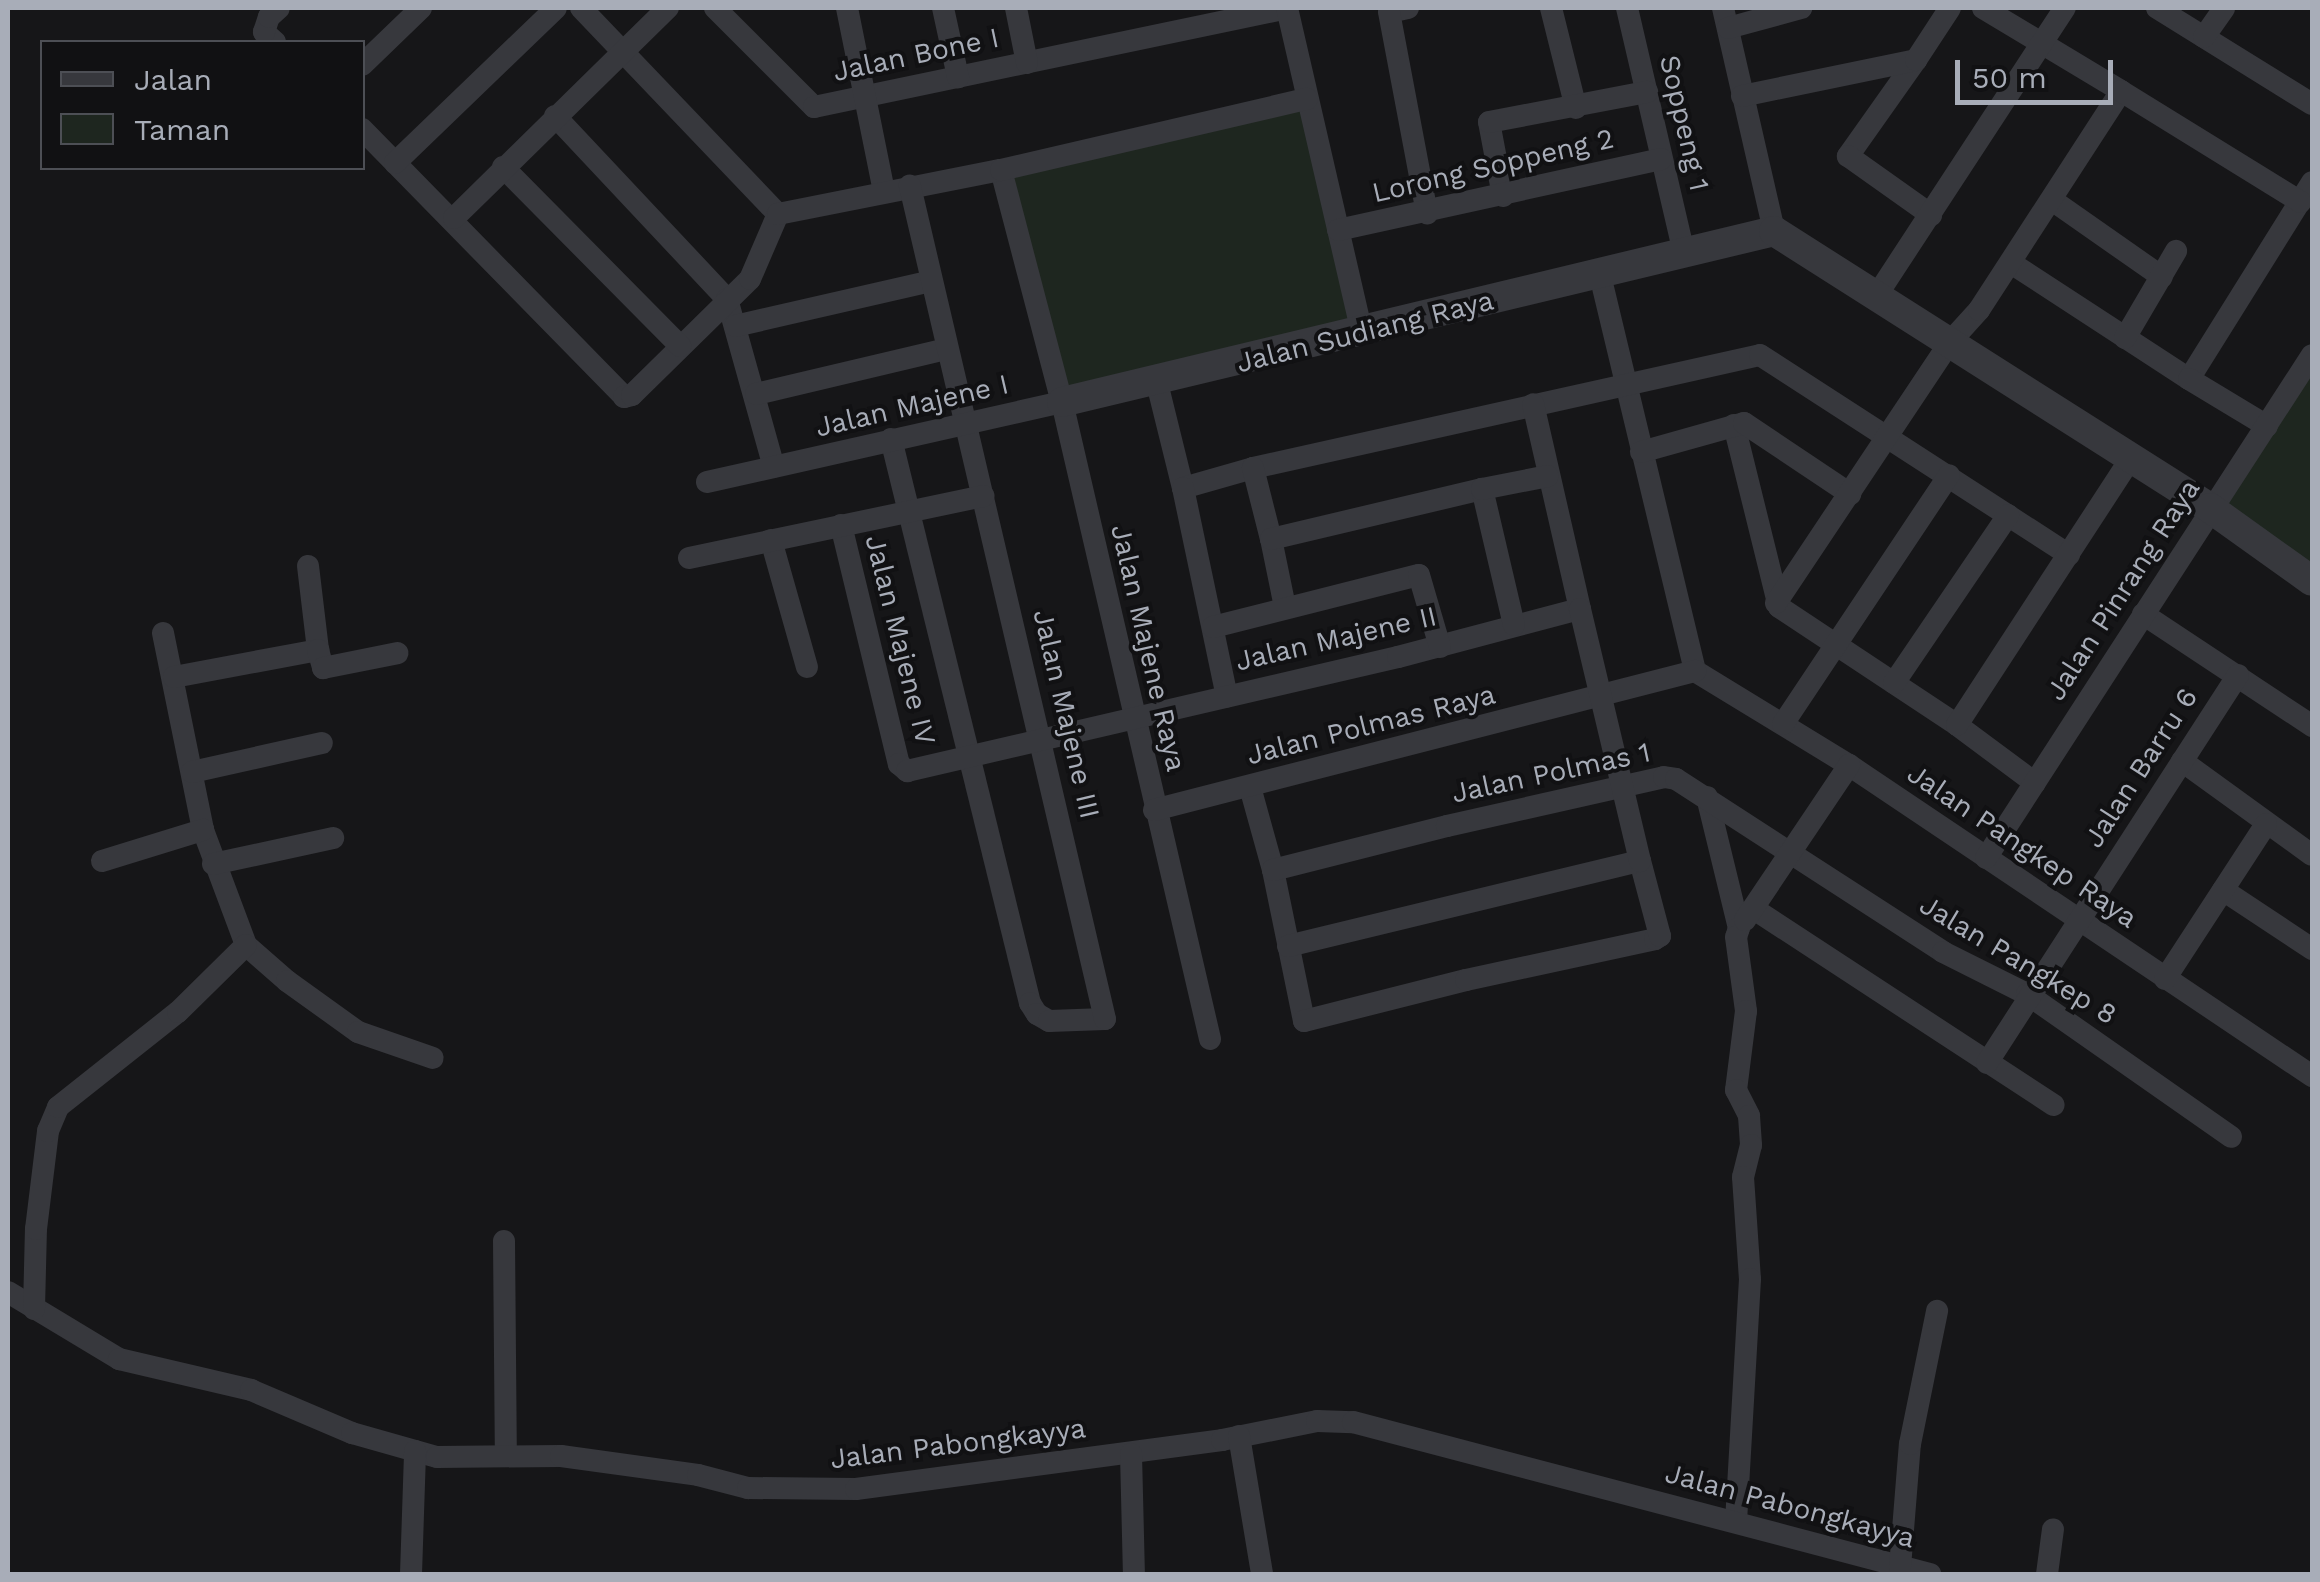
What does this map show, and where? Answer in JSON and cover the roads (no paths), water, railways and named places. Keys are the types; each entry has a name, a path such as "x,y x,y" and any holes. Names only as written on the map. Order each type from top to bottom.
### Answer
{"street":[{"path":"273,40 264,32 268,17 279,8"},
{"path":"365,62 421,8"},
{"path":"395,163 556,8"},
{"path":"581,8 778,214"},
{"path":"454,218 668,8"},
{"name":"Jalan Bone I","path":"715,8 811,107 1026,62 1190,18 1287,8"},
{"path":"847,8 884,192"},
{"path":"943,8 958,77"},
{"path":"1016,8 1026,62"},
{"path":"1287,8 1362,332"},
{"path":"1550,8 1576,108"},
{"name":"Soppeng 1","path":"1627,8 1684,252"},
{"path":"1801,8 1725,18 1774,231 2210,508 2312,581"},
{"path":"1931,215 1848,156 1950,8"},
{"path":"1983,8 2122,91 2307,192 2189,379"},
{"path":"1878,294 2065,8"},
{"path":"2158,8 2312,104"},
{"path":"2204,37 2224,8"},
{"path":"1395,9 1427,213"},
{"path":"1742,96 1916,60"},
{"path":"1776,603 1889,439 1950,342 1967,328 2122,91"},
{"path":"1503,196 1489,122 1647,92"},
{"path":"778,214 1000,170 1307,99"},
{"path":"555,116 728,300 774,467"},
{"path":"365,132 454,218 620,396 632,395 754,272 778,214"},
{"name":"Lorong Soppeng 2","path":"1338,230 1660,158"},
{"path":"503,167 680,346"},
{"path":"1000,170 1062,402"},
{"name":"Jalan Majene III","path":"910,186 1105,1019 1048,1020 1037,1014 1030,1003 968,756"},
{"path":"2052,200 2162,277"},
{"name":"Jalan Sudiang Raya","path":"1062,402 1157,383 1774,231"},
{"path":"2125,338 2176,251"},
{"path":"2010,263 2267,426"},
{"path":"1600,275 1694,671"},
{"path":"735,326 930,281"},
{"path":"754,388 948,350"},
{"path":"1183,488 1252,468 1624,382 1760,355 2069,555"},
{"name":"Jalan Pinrang Raya","path":"1986,858 2312,355"},
{"path":"1157,383 1227,696"},
{"name":"Jalan Majene I","path":"707,482 1062,402"},
{"name":"Jalan Majene Raya","path":"1062,402 1176,906 1210,1039"},
{"path":"1250,787 1273,870 1304,1021 1660,936 1533,404"},
{"path":"1641,452 1744,422 1850,494"},
{"path":"1734,425 1776,603 1957,724 2036,783"},
{"path":"891,439 968,756"},
{"path":"1957,724 2130,460"},
{"path":"1252,468 1286,607"},
{"path":"1782,724 1949,475"},
{"path":"1271,540 1548,476"},
{"path":"1482,489 1514,625"},
{"path":"688,558 984,496"},
{"path":"1894,683 2008,515"},
{"name":"Jalan Majene IV","path":"841,525 901,769"},
{"path":"770,540 807,668"},
{"path":"308,566 323,668 398,654"},
{"path":"1213,626 1419,575 1440,647"},
{"name":"Jalan Majene II","path":"901,769 1134,720 1440,647 1580,609"},
{"path":"2143,614 2312,726"},
{"path":"163,633 203,830 246,946 286,981 358,1032 433,1058"},
{"path":"174,677 318,650"},
{"name":"Jalan Polmas Raya","path":"1154,810 1694,671"},
{"name":"Jalan Pangkep Raya","path":"1694,671 1849,765 2312,1076"},
{"name":"Jalan Barru 6","path":"1986,1062 2238,675"},
{"path":"192,772 322,743"},
{"path":"2182,760 2312,855"},
{"path":"1736,1522 1750,1279 1743,1177 1751,1145 1749,1116 1736,1090 1746,1011 1736,937 1788,851 1849,765"},
{"name":"Jalan Polmas 1","path":"1273,870 1664,777 1707,796 1871,904"},
{"path":"1707,796 1739,928"},
{"path":"2166,979 2266,824"},
{"path":"102,861 203,830"},
{"path":"213,864 334,838"},
{"path":"1288,946 1640,862"},
{"path":"2223,890 2312,949"},
{"name":"Jalan Pangkep 8","path":"1871,904 1943,952 2027,994 2231,1136"},
{"path":"1754,909 2054,1105"},
{"path":"34,1308 36,1230 48,1131 58,1107 178,1012 246,946"},
{"path":"504,1241 506,1456"},
{"name":"Jalan Pabongkayya","path":"8,1292 119,1358 251,1390 352,1433 437,1457 562,1456 786,1492 856,1489 1131,1454 1317,1420 1353,1422 1930,1574"},
{"path":"1900,1567 1910,1444 1937,1311"},
{"path":"1239,1436 1262,1574"},
{"path":"411,1574 415,1451"},
{"path":"1131,1454 1134,1574"},
{"path":"2047,1574 2053,1529"}]}
